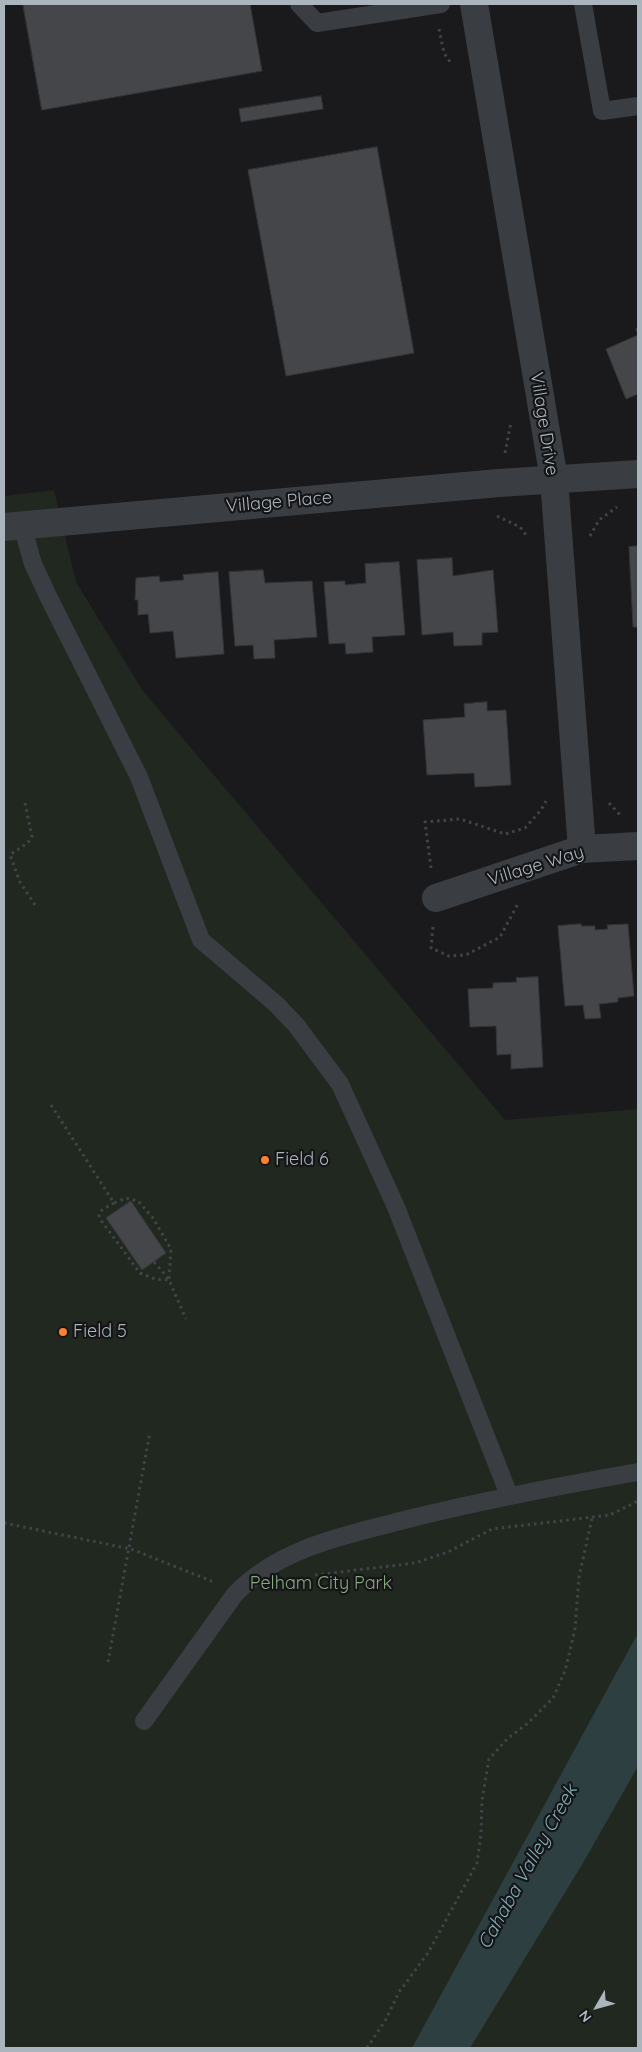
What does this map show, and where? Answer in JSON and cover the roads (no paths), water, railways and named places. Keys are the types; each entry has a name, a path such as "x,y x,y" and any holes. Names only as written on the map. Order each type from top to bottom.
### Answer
{"street":[{"name":"Village Drive","path":"474,4 554,479 582,849"},
{"name":"Village Place","path":"13,526 499,483 638,474"},
{"name":"Village Way","path":"436,898 582,849 638,846"}],"lane":[{"path":"299,4 317,23 373,9 437,4"},
{"path":"583,4 602,111 638,106"},
{"path":"13,526 139,777 201,940 276,1004 296,1025 340,1084 396,1207 508,1495"},
{"path":"144,1721 235,1594 249,1580 287,1556 315,1543 508,1495 638,1472"}],"water":[{"name":"Cahaba Valley Creek","path":"638,1633 638,1766 583,1863 470,2048 412,2048"}],"place":[{"name":"Field 6","path":"265,1160"},
{"name":"Field 5","path":"63,1332"}],"park label":[{"name":"Pelham City Park","path":"321,1584"}]}
